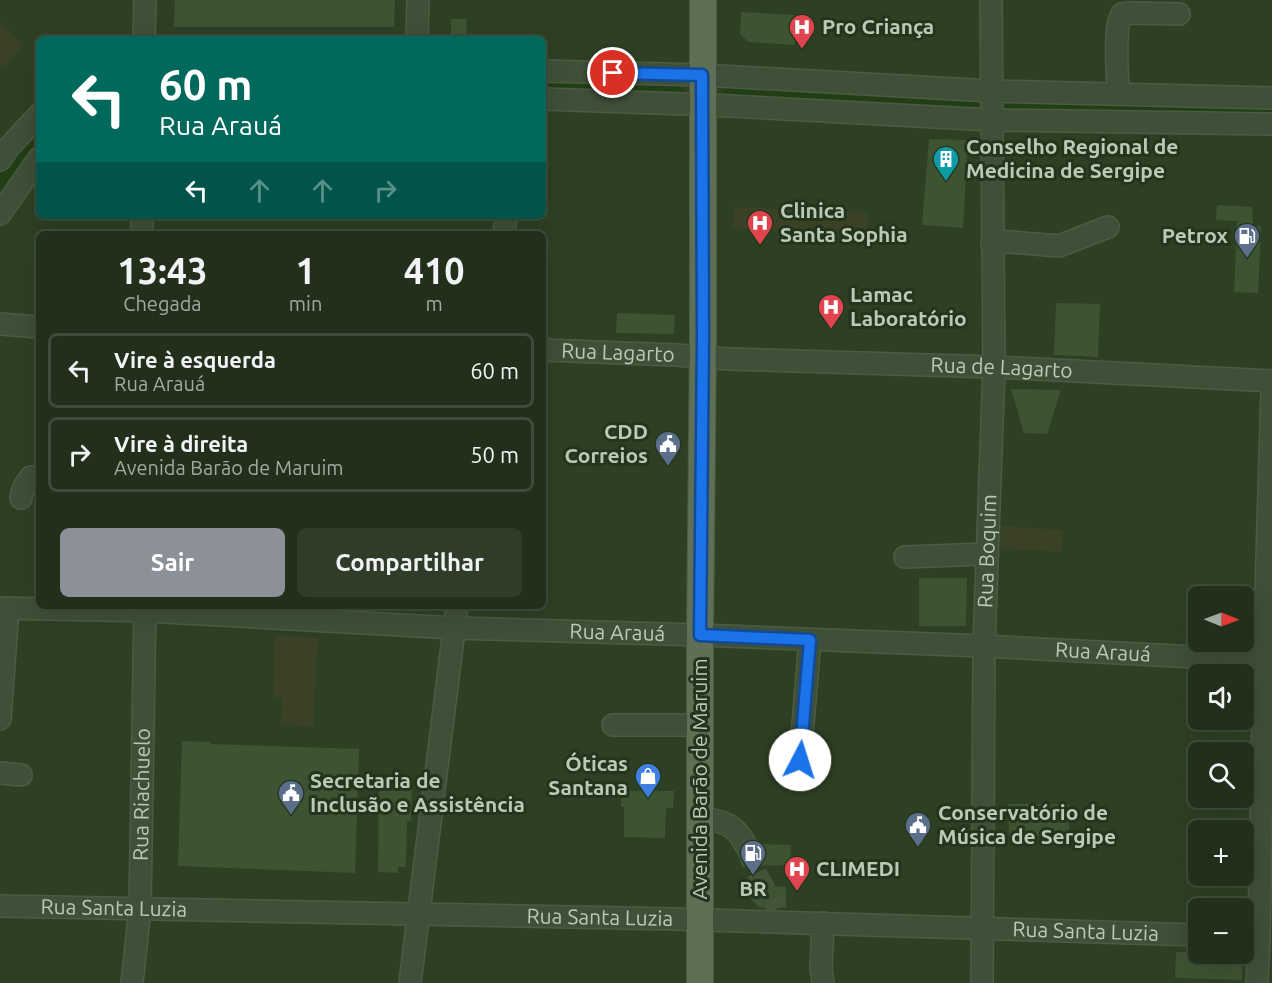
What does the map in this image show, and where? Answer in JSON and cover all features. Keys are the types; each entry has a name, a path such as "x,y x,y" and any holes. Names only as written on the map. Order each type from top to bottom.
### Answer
{"main road":[{"name":"Avenida Barão de Maruim","path":"700,983 700,635 707,105 703,0"}],"street":[{"path":"144,36 145,0"},
{"path":"417,36 418,0"},
{"name":"Rua Boquim","path":"982,983 984,646 994,367 991,0"},
{"path":"1118,94 1118,20 1122,15 1130,13 1179,14"},
{"path":"546,71 707,76 991,105 1272,124"},
{"path":"546,99 707,105 991,105 1118,94 1272,98"},
{"path":"3,149 36,118"},
{"path":"0,214 36,162"},
{"path":"992,243 998,241 1059,246 1108,227"},
{"path":"0,324 36,327"},
{"name":"Rua Lagarto","path":"546,350 730,359"},
{"name":"Rua de Lagarto","path":"730,359 994,367 1272,381"},
{"path":"1257,983 1268,661 1272,390"},
{"path":"21,498 22,489 27,481 31,477 36,477"},
{"path":"905,557 987,554"},
{"path":"0,719 4,609"},
{"name":"Rua Arauá","path":"4,609 145,609 455,627 984,646 1268,661"},
{"name":"Rua Riachuelo","path":"132,983 140,908 145,609"},
{"path":"410,983 458,609"},
{"path":"800,760 810,640"},
{"path":"613,725 701,726"},
{"path":"0,773 21,776"},
{"path":"701,817 727,823 741,835 745,844"},
{"name":"Rua Santa Luzia","path":"0,906 700,920 780,915 823,923 1188,935"},
{"path":"823,923 821,968 823,983"}],"green space":[{"path":"0,23 24,45 5,67 0,64"},
{"path":"734,207 868,213 867,234 733,228"},
{"path":"1001,526 1063,530 1062,552 1000,548"},
{"path":"275,635 318,638 313,727 281,724 282,699 273,697"}],"building":[{"path":"175,0 395,0 394,27 174,27"},
{"path":"741,12 796,15 795,45 748,42 740,34"},
{"path":"451,19 467,19 466,36 451,36"},
{"name":"Conselho Regional de Medicina de Sergipe","path":"929,139 968,140 963,228 922,225"},
{"name":"Petrox","path":"1217,205 1252,207 1253,226 1261,226 1258,293 1234,292 1237,221 1216,220"},
{"path":"1056,303 1100,304 1098,357 1054,355"},
{"path":"617,313 675,315 674,334 616,333"},
{"path":"1011,389 1061,390 1047,434 1024,433"},
{"path":"919,578 967,578 966,626 919,626"},
{"path":"182,741 359,749 355,873 178,866"},
{"path":"379,782 412,782 411,821 407,821 406,867 398,867 398,873 378,872"},
{"path":"621,791 674,791 673,808 666,808 665,838 624,837 624,807 621,807"},
{"path":"1008,804 1069,804 1069,836 1009,836"},
{"path":"758,844 791,845 790,865 744,866 744,857 752,855"},
{"path":"738,884 786,887 786,908 759,908"},
{"path":"1176,952 1188,952 1188,964 1242,964 1242,980 1175,978"}],"waterway":[{"path":"546,87 676,92"},
{"path":"730,94 1019,104 1272,109"},
{"path":"0,184 16,160 36,137"}],"tunnel":[{"path":"745,844 759,878 778,908"}],"place":[{"name":"Pro Criança","path":"802,50"},
{"name":"Conselho Regional de Medicina de Sergipe","path":"946,182"},
{"name":"Clinica Santa Sophia","path":"760,246"},
{"name":"Petrox","path":"1247,259"},
{"name":"Lamac Laboratório","path":"831,330"},
{"name":"CDD Correios","path":"668,467"},
{"name":"Óticas Santana","path":"648,799"},
{"name":"Secretaria de Inclusão e Assistência","path":"291,816"},
{"name":"Conservatório de Música de Sergipe","path":"918,848"},
{"name":"BR","path":"753,876"},
{"name":"CLIMEDI","path":"797,892"}],"route":[{"path":"613,73 702,75 703,338 700,635 810,640 800,760"}]}
